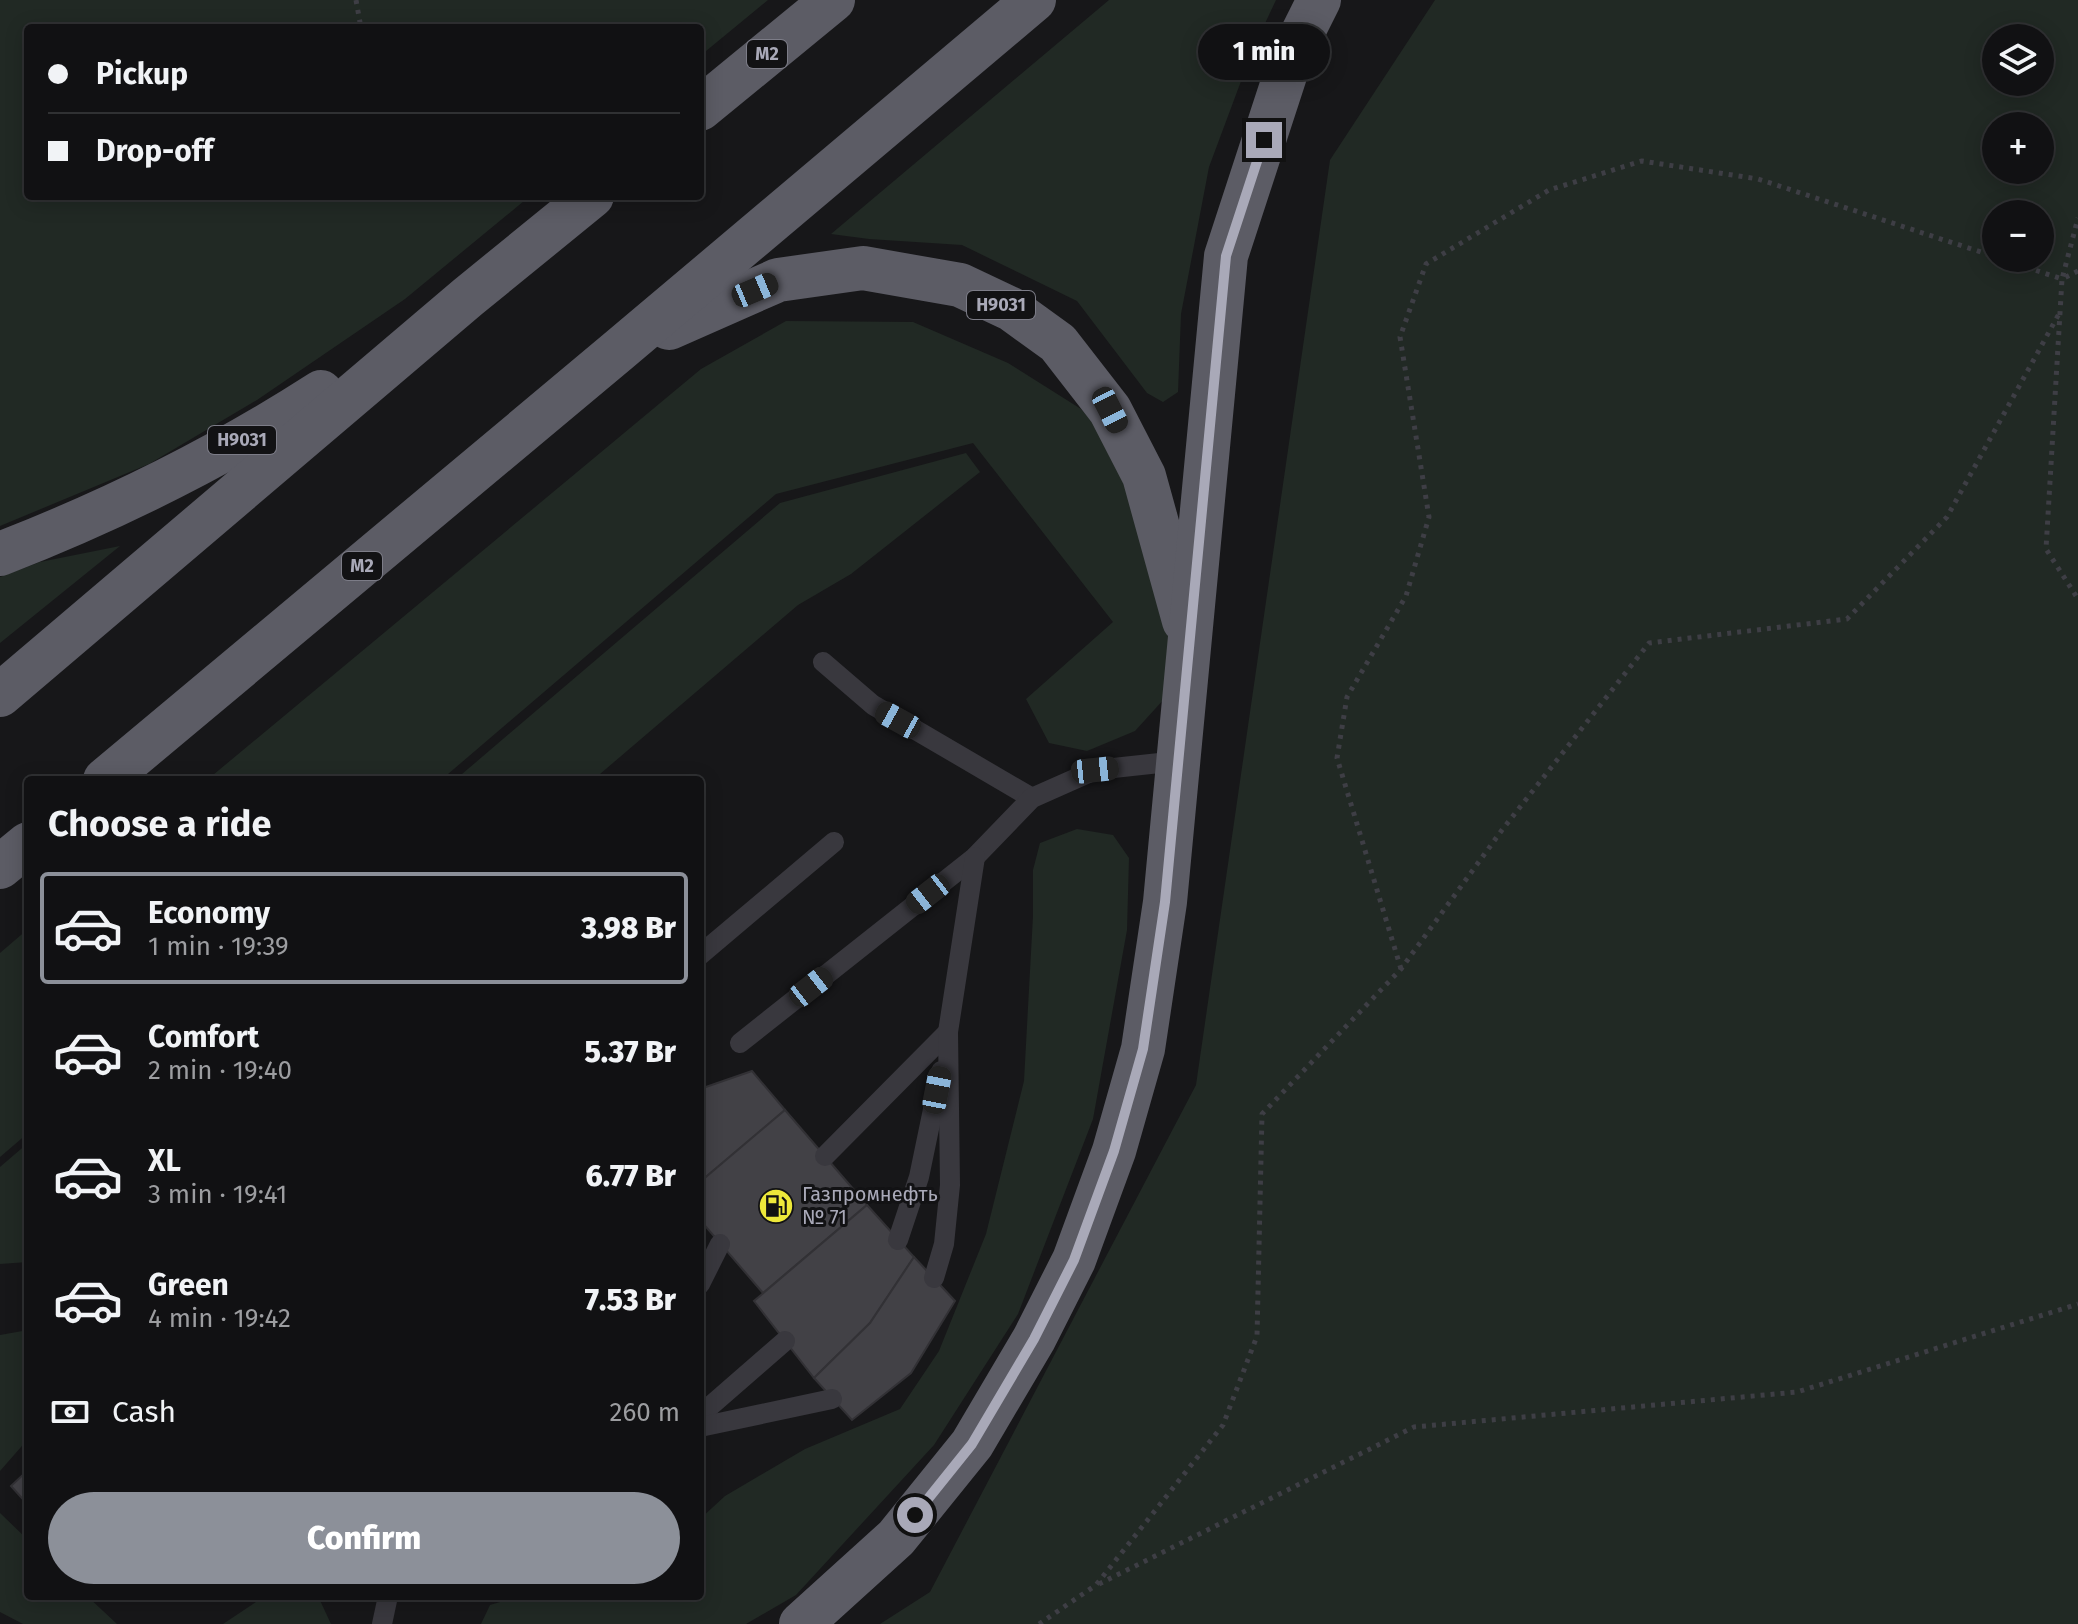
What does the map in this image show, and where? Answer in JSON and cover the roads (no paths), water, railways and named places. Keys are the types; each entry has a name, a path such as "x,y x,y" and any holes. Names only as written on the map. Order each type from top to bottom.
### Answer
{"highway":[{"name":"М2","path":"704,106 833,0"},
{"name":"М2","path":"110,776 1034,0"},
{"name":"Н9031","path":"801,1624 896,1538 972,1444 1034,1339 1074,1260 1114,1151 1143,1049 1165,902 1226,256 1292,54 1319,0"},
{"path":"0,695 468,297 587,200"},
{"name":"Н9031","path":"618,351 778,280 863,268 960,285 1011,309 1058,343 1110,410 1144,476 1191,646"},
{"name":"Н9031","path":"0,554 151,490 252,435 468,297"},
{"path":"0,867 24,847"}],"lane":[{"path":"823,662 873,705 1032,798"},
{"path":"740,1043 975,857 1032,798 1095,770 1178,761"},
{"path":"704,952 834,842"},
{"path":"898,1240 919,1177 948,1032 975,857"},
{"path":"825,1156 948,1032"},
{"path":"934,1278 944,1244 950,1185 948,1032"},
{"path":"704,1258 720,1244 704,1276"},
{"path":"704,1412 785,1341"},
{"path":"704,1426 832,1399"},
{"path":"382,1624 387,1600"}],"place":[{"name":"Газпромнефть № 71","path":"776,1206"}]}
